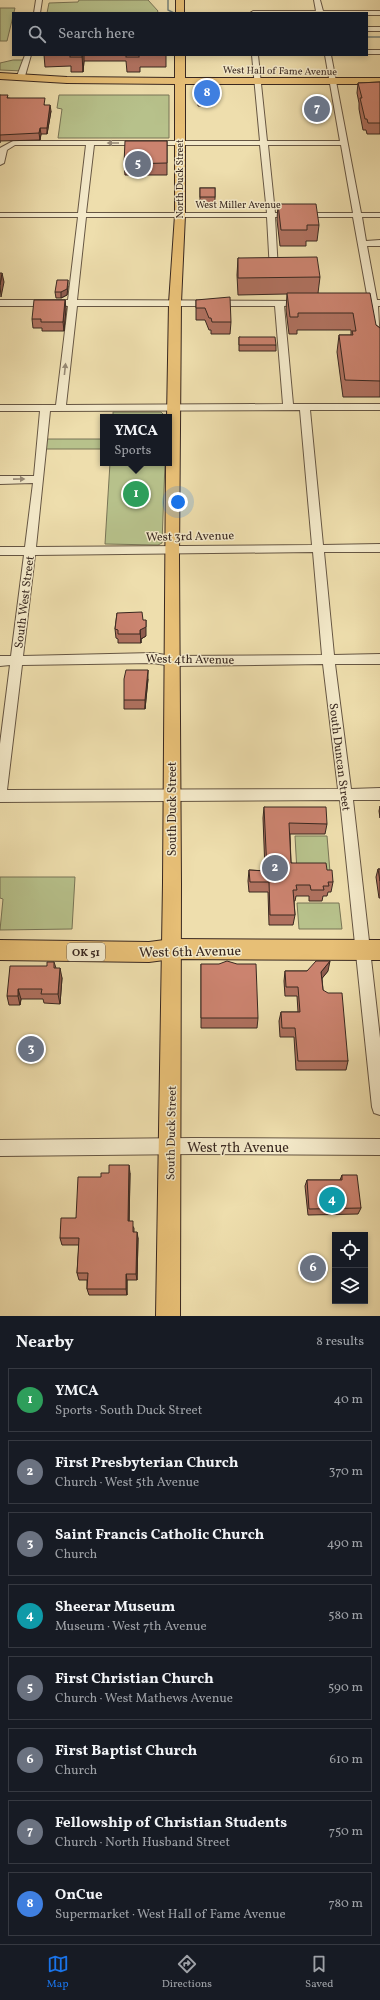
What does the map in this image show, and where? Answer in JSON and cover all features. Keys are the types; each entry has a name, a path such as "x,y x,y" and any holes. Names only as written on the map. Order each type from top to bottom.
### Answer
{"highway":[{"name":"West 6th Avenue","path":"0,950 149,952 172,949 371,950"}],"main road":[{"path":"180,0 180,12"},
{"name":"North Duck Street","path":"175,303 180,214 180,56"},
{"name":"West Hall of Fame Avenue","path":"0,72 83,80 258,82 380,81"},
{"name":"West Hall of Fame Avenue","path":"0,76 22,75"},
{"name":"South Duck Street","path":"168,1316 171,1147 172,550 175,303"}],"street":[{"path":"37,12 39,0"},
{"path":"317,0 320,12"},
{"path":"368,13 380,13"},
{"path":"368,29 380,29"},
{"path":"368,52 380,52"},
{"path":"22,75 28,56"},
{"path":"255,56 271,215 274,271"},
{"path":"328,56 362,244 377,303 380,341"},
{"path":"0,163 3,149 13,143 344,143"},
{"path":"61,408 90,143"},
{"name":"West Miller Avenue","path":"0,215 380,215"},
{"path":"362,244 380,244"},
{"path":"0,303 310,303"},
{"path":"279,303 288,407"},
{"path":"350,303 377,303"},
{"name":"South Duncan Street","path":"305,407 320,557 328,659 345,794 371,950 380,1107"},
{"path":"0,408 380,407"},
{"name":"South West Street","path":"0,796 39,479 45,408"},
{"path":"0,480 39,479"},
{"name":"West 3rd Avenue","path":"0,551 380,548"},
{"name":"West 4th Avenue","path":"0,662 153,658 172,661 380,659"},
{"path":"0,796 380,794"},
{"name":"West 7th Avenue","path":"0,1148 380,1147"}],"green space":[{"path":"79,0 148,0 158,11 47,12 49,3 78,2"},
{"path":"0,8 15,8 14,12 12,12 12,20 7,41 0,41"},
{"path":"13,60 27,60 23,71 0,70 0,63"},
{"path":"59,95 169,95 169,138 58,138 62,109 57,108"},
{"path":"113,412 161,412 163,414 113,414"},
{"path":"46,439 100,439 100,449 45,449"},
{"path":"110,466 165,466 162,543 158,545 105,544"},
{"path":"295,836 327,836 330,872 297,872"},
{"path":"0,877 75,877 72,929 0,930 3,899 0,898"},
{"path":"297,903 339,903 342,929 299,929"}],"building":[{"path":"70,56 82,56 82,57"},
{"path":"126,56 139,56 139,57"},
{"path":"380,82 380,123 368,123 367,119 365,119 358,83"},
{"path":"198,83 212,83 213,98 199,98"},
{"path":"0,95 8,95 7,98 45,98 44,105 50,105 47,128 40,128 39,133 0,135"},
{"path":"125,141 167,141 167,163 124,164"},
{"path":"200,188 215,188 215,197 200,197"},
{"path":"278,204 316,204 319,225 307,225 307,230 281,230"},
{"path":"317,257 320,277 238,278 238,258"},
{"path":"0,273 2,273 0,285"},
{"path":"57,280 68,280 67,289 61,292 55,292"},
{"path":"287,293 370,293 376,325 380,328 380,381 345,380 339,335 353,335 352,331 356,331 353,313 298,313 298,317 290,317"},
{"path":"230,297 231,322 212,322 205,308 196,308 196,300"},
{"path":"34,300 65,300 63,322 41,322 41,319 32,319"},
{"path":"239,337 275,337 276,345 239,345"},
{"path":"142,612 143,620 146,620 146,627 140,630 140,634 118,634 118,630 115,629 117,613"},
{"path":"126,670 148,670 145,700 124,700 124,679"},
{"path":"264,807 326,807 327,824 289,823 291,863 326,863 327,870 332,870 333,882 328,882 329,886 323,886 324,890 311,890 310,885 296,885 297,890 293,890 295,915 270,915 269,882 250,882 249,870 267,871"},
{"path":"378,869 380,869 380,881"},
{"path":"227,961 237,964 256,964 258,1018 201,1018 201,964 219,964"},
{"path":"316,961 330,961 321,972 323,990 328,993 342,993 348,1061 298,1061 295,1028 282,1028 281,1012 300,1012 298,987 286,987 285,971 307,971"},
{"path":"47,962 54,962 54,968 60,968 58,994 41,994 42,989 18,989 18,996 7,996 10,966 47,966"},
{"path":"109,1165 129,1165 128,1221 133,1221 133,1232 137,1232 136,1274 126,1274 126,1289 87,1289 88,1273 77,1273 79,1238 60,1238 61,1218 76,1218 78,1177 101,1177 101,1173 109,1173"},
{"path":"342,1175 357,1175 361,1208 309,1209 307,1180 342,1180"}],"waterway":[{"path":"168,0 168,10 172,12"},
{"path":"368,37 380,37"}],"place":[{"name":"OnCue","path":"207,93"},
{"name":"Fellowship of Christian Students","path":"317,109"},
{"name":"First Christian Church","path":"138,164"},
{"name":"YMCA","path":"136,494"},
{"name":"First Presbyterian Church","path":"275,868"},
{"name":"Saint Francis Catholic Church","path":"31,1049"},
{"name":"Sheerar Museum","path":"332,1200"},
{"name":"First Baptist Church","path":"313,1268"}]}
